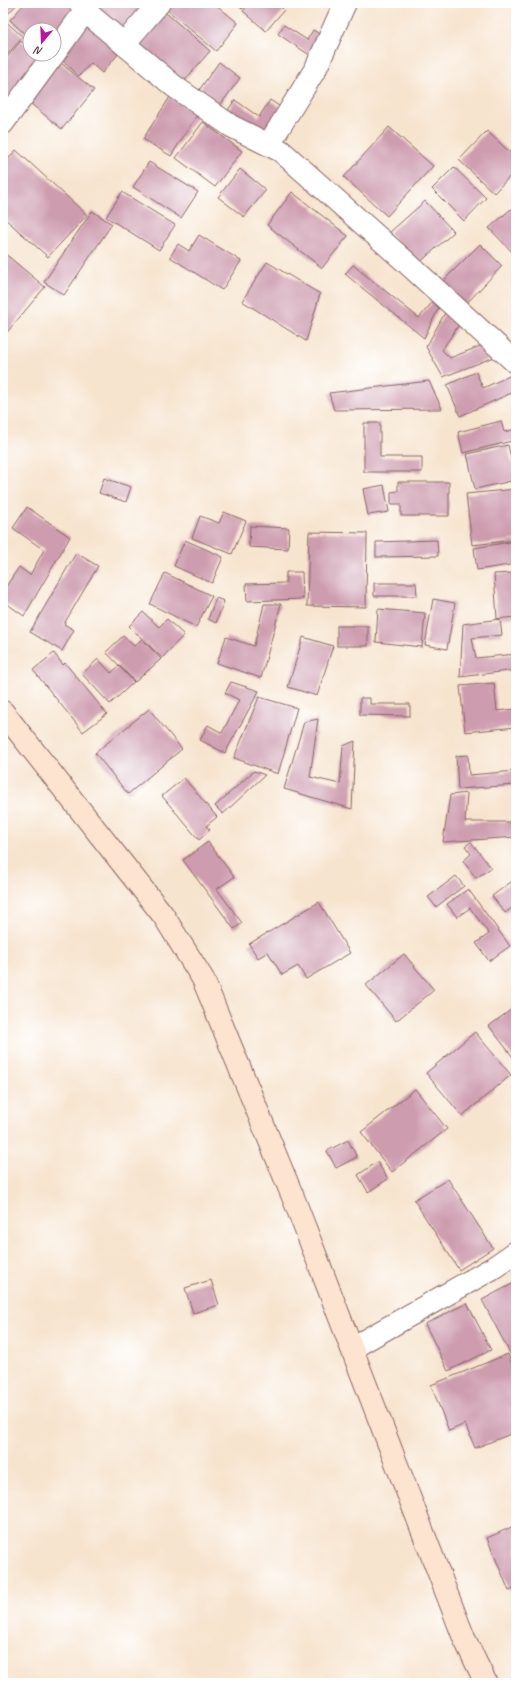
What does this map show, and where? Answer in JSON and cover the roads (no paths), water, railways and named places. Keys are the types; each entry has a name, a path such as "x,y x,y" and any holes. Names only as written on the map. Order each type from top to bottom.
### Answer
{"main road":[{"path":"3,712 163,916 203,979 295,1202 464,1638 486,1683"}],"street":[{"path":"124,44 159,3"},
{"path":"269,144 316,68 345,3"},
{"path":"62,41 82,7 175,87 231,126 281,151 390,247 516,363"},
{"path":"3,123 48,62"},
{"path":"352,1348 493,1268 516,1252"}]}
